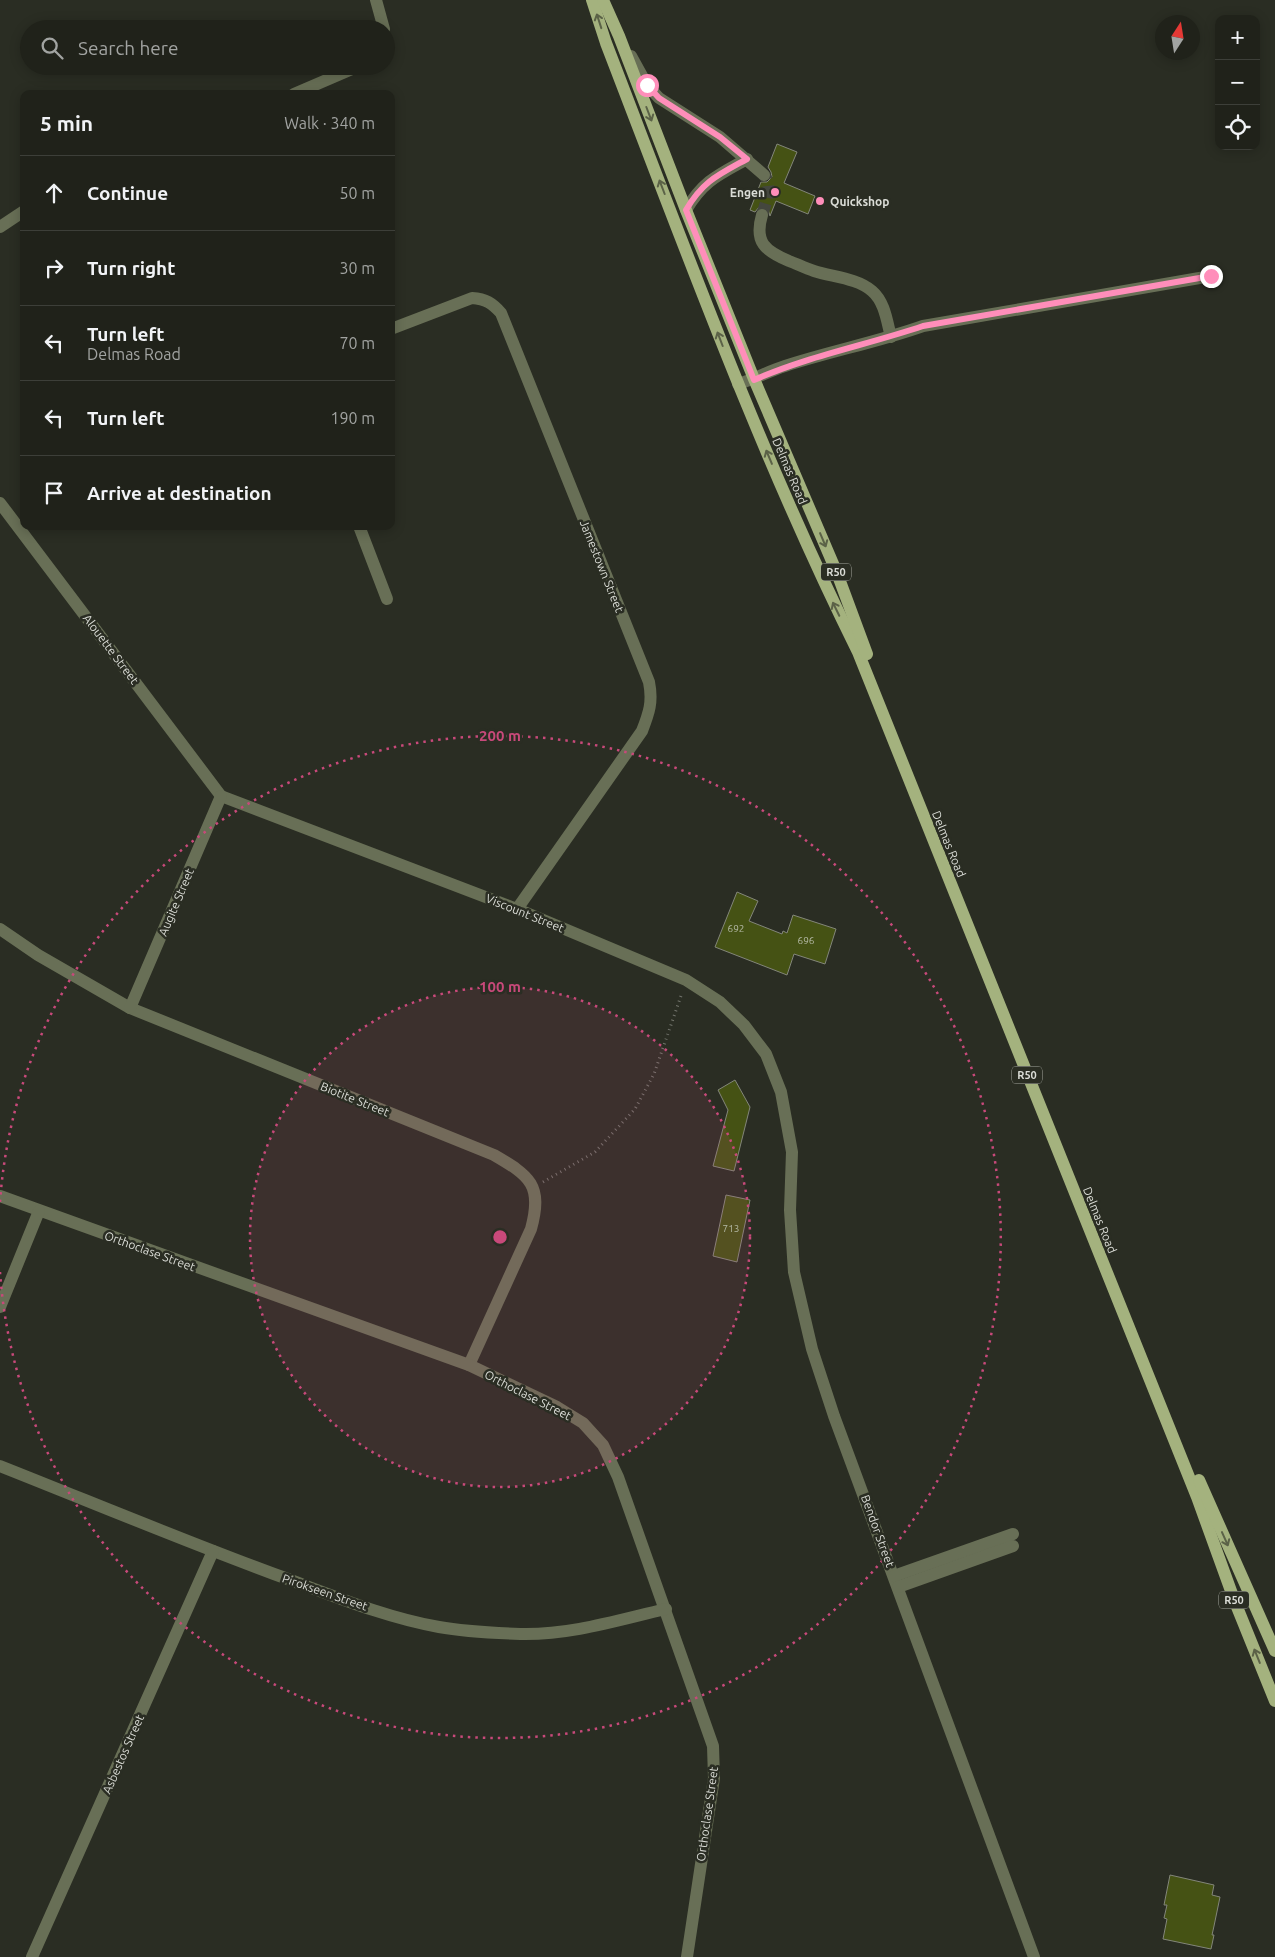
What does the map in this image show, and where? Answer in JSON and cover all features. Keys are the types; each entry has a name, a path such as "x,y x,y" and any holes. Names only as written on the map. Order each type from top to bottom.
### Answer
{"main road":[{"name":"Delmas Road","path":"592,0 606,43 738,384 820,576 858,652 1194,1488 1235,1602 1275,1701"},
{"name":"Delmas Road","path":"603,0 619,36 754,380 836,573 865,651 1019,1038 1205,1494 1275,1651"}],"street":[{"path":"376,0 382,20"},
{"path":"619,36 647,85 659,98 720,137 764,176"},
{"path":"303,90 338,75"},
{"path":"686,210 702,186 747,159"},
{"path":"0,227 20,214"},
{"path":"762,215 759,233 762,243 767,250 814,271 862,285 872,291 880,301 886,315 891,337"},
{"path":"738,384 754,380 784,366 891,337 923,326 1211,276"},
{"name":"Jamestown Street","path":"395,327 472,298 483,299 493,304 501,313 649,682 652,695 642,731 517,909"},
{"name":"Alouette Street","path":"0,503 20,523"},
{"name":"Alouette Street","path":"25,530 221,796"},
{"path":"361,530 387,598"},
{"name":"Viscount Street","path":"221,796 517,909 686,980 720,1002 744,1025 766,1054 782,1092"},
{"name":"Augite Street","path":"130,1008 221,796"},
{"name":"Biotite Street","path":"0,929 38,954 130,1008 494,1155 517,1169 534,1188"},
{"name":"Bendor Street","path":"782,1092 792,1152 790,1210 794,1272 812,1349 834,1416 1034,1957"},
{"path":"469,1365 531,1229 537,1208 534,1188"},
{"name":"Orthoclase Street","path":"0,1196 469,1365 557,1407 583,1423 603,1445 618,1477 713,1746 715,1764 687,1957"},
{"path":"0,1307 38,1211"},
{"name":"Pirokseen Street","path":"0,1466 213,1552 388,1614 438,1627 523,1634 574,1631 666,1609"},
{"path":"896,1582 1013,1540"},
{"name":"Asbestos Street","path":"32,1957 213,1552"}],"path":[{"path":"534,1188 595,1152 635,1110 654,1074 686,980"}],"building":[{"path":"777,144 797,152 784,183 815,196 808,214 776,201 770,216 768,209 764,207 759,207 755,212 750,210 761,182 767,182 772,177 768,167"},
{"path":"737,892 758,901 749,921 782,934 783,931 787,933 793,915 836,929 825,964 794,954 787,975 715,947"},
{"path":"735,1080 750,1107 734,1171 713,1166 728,1110 718,1090"},
{"path":"726,1195 750,1200 737,1262 713,1256"},
{"path":"1170,1875 1214,1885 1212,1895 1220,1897 1211,1949 1163,1939 1167,1919 1164,1918 1167,1905 1164,1905"}],"tunnel":[{"path":"762,215 768,190 767,180 764,175"}],"place":[{"name":"Engen","path":"775,192"},
{"name":"Quickshop","path":"820,201"}],"route":[{"path":"647,85 659,98 720,137 747,159 702,186 686,210 754,380 784,366 891,337 923,326 1211,276"}]}
